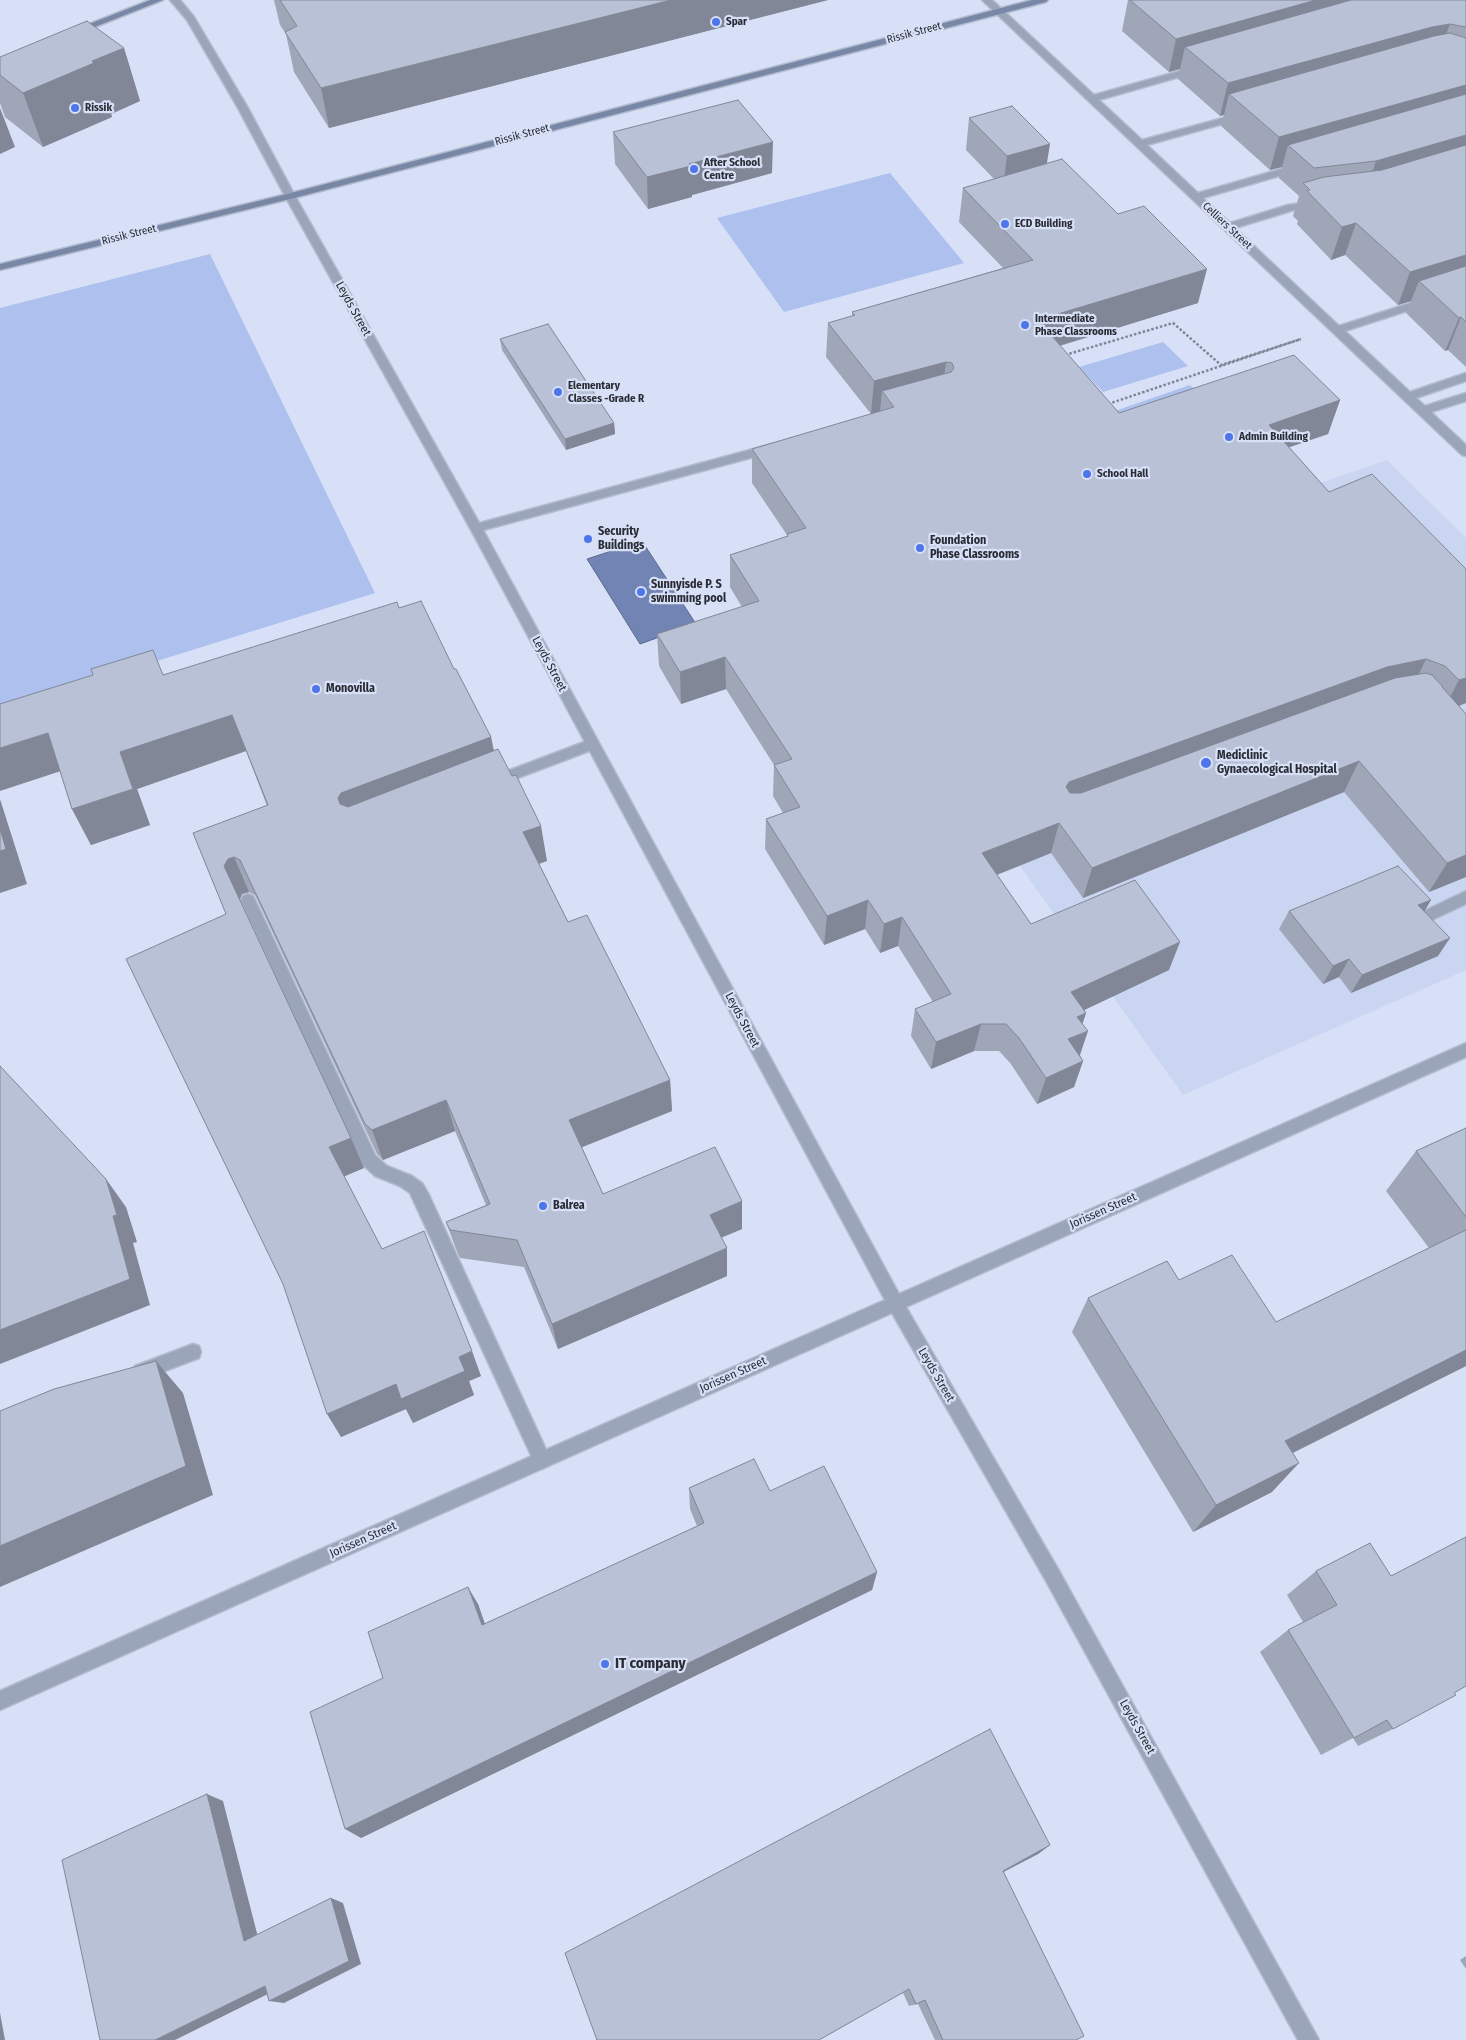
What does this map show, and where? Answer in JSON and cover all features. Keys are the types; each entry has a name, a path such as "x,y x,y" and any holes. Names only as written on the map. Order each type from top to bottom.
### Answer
{"main road":[{"path":"65,35 158,0"},
{"name":"Rissik Street","path":"0,267 290,196 1042,0"}],"street":[{"name":"Leyds Street","path":"175,0 191,19 243,108 290,196 476,528 895,1303 1052,1575 1305,2038"},
{"name":"Celliers Street","path":"987,0 1466,452"},
{"path":"1092,99 1206,66"},
{"path":"1140,144 1252,112"},
{"path":"1196,197 1308,165"},
{"path":"1228,227 1292,207 1324,202"},
{"path":"1337,330 1466,288"},
{"path":"1408,397 1466,377"},
{"path":"1423,412 1466,397"},
{"path":"476,528 780,445"},
{"path":"484,786 592,744"},
{"path":"1429,915 1466,897"},
{"path":"248,900 369,1160 381,1171 406,1181 416,1188 422,1198 542,1460"},
{"name":"Jorissen Street","path":"0,1701 1466,1050"},
{"path":"129,1377 193,1352"}],"path":[{"path":"1060,356 1173,323 1221,365 1309,336 1102,406"}],"shaded area":[{"path":"890,173 964,263 784,312 717,218"},
{"path":"210,254 375,593 0,710 0,308"},
{"path":"1163,342 1188,366 1103,392 1079,367"},
{"path":"1190,385 1208,402 1129,430 1112,412"},
{"name":"Mediclinic Gynaecological Hospital","path":"1387,460 1466,538 1466,970 1183,1095 860,641"},
{"name":"Sunnyisde P. S swimming pool","path":"642,541 696,624 640,644 587,559"}],"building":[{"path":"280,0 671,0 321,88 285,32 297,26"},
{"path":"1130,0 1316,0 1176,39"},
{"path":"1351,0 1466,0 1466,27 1450,24 1432,27 1228,83 1185,47"},
{"path":"87,21 124,48 23,93 0,75 0,57"},
{"path":"1450,33 1466,38 1466,85 1279,137 1229,94 1434,36"},
{"path":"1466,94 1466,135 1376,161 1314,168 1288,145"},
{"path":"738,100 773,142 647,177 613,132"},
{"path":"1012,106 1050,144 1007,156 969,118"},
{"path":"1466,145 1466,255 1410,272 1356,223 1342,227 1307,191 1310,190 1303,183 1324,177 1382,170"},
{"path":"1062,159 1118,214 1144,206 1207,269 1038,320 1119,413 1294,355 1340,400 1269,425 1329,492 1372,474 1466,569 1466,678 1459,680 1445,666 1426,659 1387,667 1069,782 1066,787 1070,793 1081,793 1395,678 1426,673 1432,675 1466,714 1466,855 1447,863 1359,761 1092,868 1059,823 982,853 1031,924 1135,880 1180,942 1071,992 1086,1013 1077,1017 1088,1031 1068,1039 1083,1061 1046,1078 1019,1038 1006,1024 981,1024 936,1042 915,1009 951,994 902,917 884,924 868,900 827,916 766,819 800,807 774,765 792,759 725,657 680,672 657,634 759,601 730,555 788,536 787,534 806,528 752,449 894,407 882,391 951,372 954,368 952,363 946,362 874,381 828,323 855,315 852,312 1033,260 963,188"},
{"path":"1466,266 1466,322 1461,317 1459,318 1419,281"},
{"name":"Elementary Classes -Grade R","path":"548,324 614,423 565,439 500,339"},
{"path":"421,601 454,669 456,669 491,737 341,793 338,798 340,804 348,807 498,749 512,776 516,775 541,826 523,832 568,922 587,915 670,1080 569,1120 603,1194 715,1147 742,1201 710,1215 727,1248 552,1324 517,1240 450,1230 446,1222 490,1204 446,1100 372,1130 365,1124 240,860 234,857 228,859 224,866 351,1138 329,1147 382,1249 424,1231 472,1351 459,1357 465,1371 401,1399 396,1384 327,1414 283,1284 126,959 226,914 193,833 268,805 232,715 120,752 133,789 72,809 48,733 0,748 0,704 93,675 91,669 153,650 163,675 397,602 399,608"},
{"path":"0,829 6,849 0,851"},
{"path":"1398,866 1431,900 1418,905 1450,938 1362,975 1349,959 1333,966 1289,911"},
{"path":"0,1066 106,1179 117,1215 113,1216 130,1279 0,1330"},
{"path":"1466,1128 1466,1217 1416,1151"},
{"path":"1466,1230 1466,1350 1285,1441 1299,1463 1216,1505 1088,1298 1167,1261 1179,1280 1232,1255 1276,1322"},
{"path":"156,1361 186,1466 0,1546 0,1411 54,1389"},
{"path":"754,1459 770,1491 824,1466 877,1572 345,1829 310,1712 383,1678 368,1632 468,1587 482,1625 704,1523 689,1488"},
{"path":"1466,1537 1466,1686 1454,1693 1456,1695 1393,1729 1387,1720 1354,1738 1288,1630 1337,1605 1316,1571 1370,1543 1391,1576"},
{"path":"990,1729 1050,1845 1003,1871 1084,2036 1076,2040 943,2040 925,2000 916,2004 909,1989 819,2040 597,2040 565,1953"},
{"path":"207,1794 244,1941 331,1898 349,1961 269,2001 265,1986 155,2040 100,2040 62,1860"}],"place":[{"name":"Spar","path":"716,22"},
{"name":"Rissik","path":"75,108"},
{"name":"After School Centre","path":"694,169"},
{"name":"ECD Building","path":"1005,224"},
{"name":"Intermediate Phase Classrooms","path":"1025,325"},
{"name":"Elementary Classes -Grade R","path":"558,392"},
{"name":"Admin Building","path":"1229,437"},
{"name":"School Hall","path":"1087,474"},
{"name":"Security Buildings","path":"588,539"},
{"name":"Foundation Phase Classrooms","path":"920,548"},
{"name":"Sunnyisde P. S swimming pool","path":"641,592"},
{"name":"Monovilla","path":"316,689"},
{"name":"Mediclinic Gynaecological Hospital","path":"1206,763"},
{"name":"Balrea","path":"543,1206"},
{"name":"IT company","path":"605,1664"}]}
